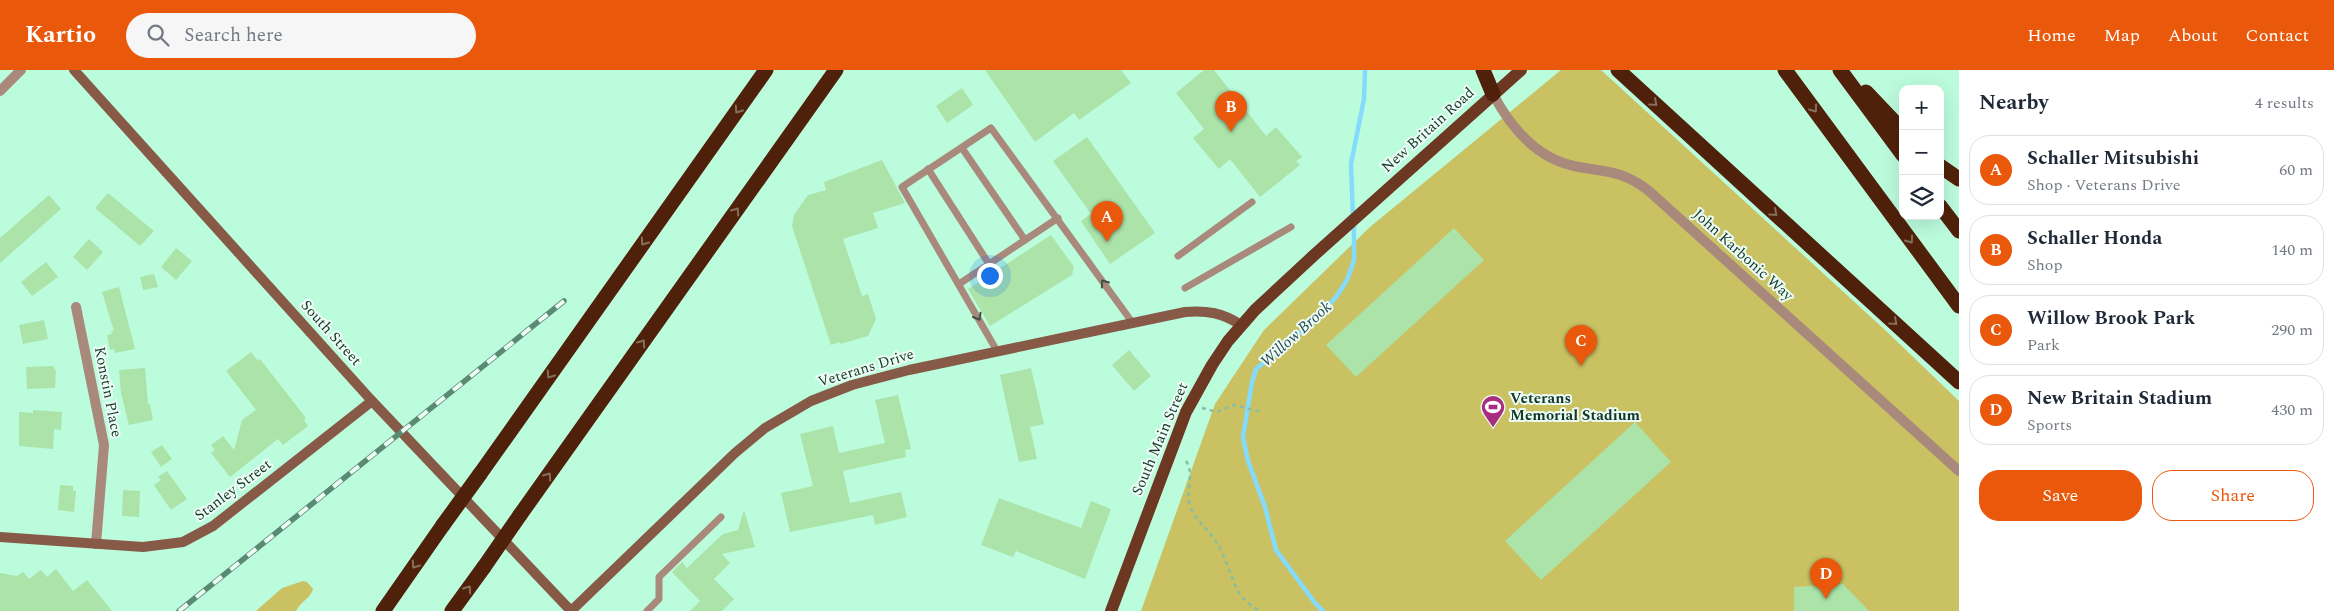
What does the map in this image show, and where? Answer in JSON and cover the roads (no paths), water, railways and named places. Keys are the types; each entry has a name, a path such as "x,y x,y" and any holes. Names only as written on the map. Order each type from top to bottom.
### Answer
{"highway":[{"path":"383,611 766,70"},
{"path":"452,611 836,70"},
{"path":"1483,70 1493,94"},
{"path":"1618,70 1959,382"},
{"path":"1785,70 1959,306"},
{"path":"1841,71 1868,94 1902,130"},
{"path":"1841,71 1899,150"},
{"path":"1944,169 1959,179"},
{"path":"1944,211 1959,231"}],"main road":[{"name":"South Street","path":"74,70 372,401 571,611"},
{"name":"New Britain Road","path":"1380,195 1521,70"},
{"name":"South Main Street","path":"1111,611 1186,412 1216,358 1241,325 1380,195"},
{"name":"Veterans Drive","path":"571,611 735,452 765,428 811,401 852,385 909,370 1132,322 1200,311 1214,312 1228,317 1241,325"},
{"name":"Stanley Street","path":"0,537 155,547 183,542 198,535 220,520 372,401"}],"street":[{"path":"0,91 21,70"},
{"name":"John Karbonic Way","path":"1493,94 1521,133 1547,156 1574,166 1621,174 1649,192 1959,471"},
{"name":"Konstin Place","path":"76,307 104,444 96,544"}],"lane":[{"path":"997,351 902,187 990,128 1058,218 1132,322"},
{"path":"962,148 1025,240"},
{"path":"928,169 989,264"},
{"path":"1178,256 1252,202"},
{"path":"959,284 1058,218"},
{"path":"1185,288 1292,226"},
{"path":"647,611 659,599 659,577 722,517"}],"waterway":[{"name":"Willow Brook","path":"1353,216 1351,164 1364,99 1365,70"},
{"name":"Willow Brook","path":"1323,611 1276,550 1265,507 1248,461 1243,437 1256,369 1317,318 1336,297 1347,280 1354,260 1354,224"}],"railway":[{"path":"179,611 564,301"}],"place":[{"name":"Schaller Honda","path":"1231,132"},
{"name":"Schaller Mitsubishi","path":"1107,242"},
{"name":"Willow Brook Park","path":"1581,366"},
{"name":"Veterans Memorial Stadium","path":"1493,428"},
{"name":"New Britain Stadium","path":"1826,599"}]}
